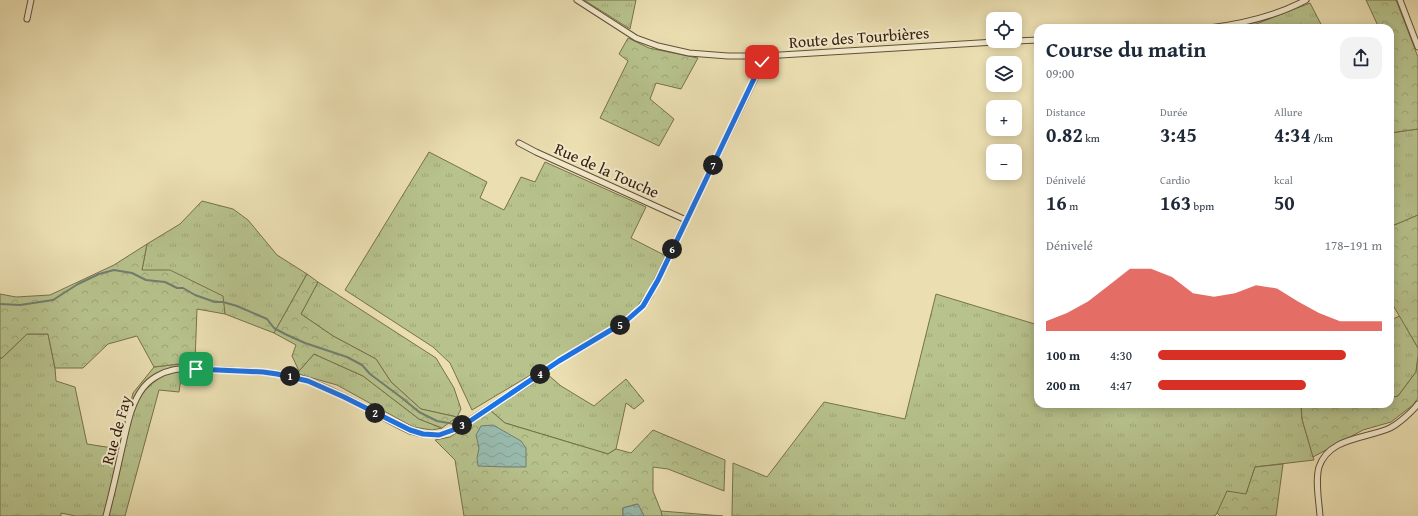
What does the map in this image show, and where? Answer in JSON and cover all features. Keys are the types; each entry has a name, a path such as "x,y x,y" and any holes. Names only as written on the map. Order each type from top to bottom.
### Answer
{"street":[{"path":"27,19 31,0"},
{"name":"Route des Tourbières","path":"577,0 636,38 658,46 689,53 728,56 764,56 986,43"},
{"path":"1239,24 1288,9 1306,0"},
{"path":"1400,0 1418,47"},
{"name":"Route des Tourbières","path":"1022,41 1034,40"},
{"path":"686,220 760,68 764,56"},
{"name":"Rue de la Touche","path":"519,143 686,220"},
{"name":"Rue de Fay","path":"106,516 131,413 142,388 157,376 172,370 196,369 263,372 299,378 319,385 398,425 423,434 430,435 446,433 470,421 559,361 614,329 634,315 643,306 650,295 686,220"},
{"path":"1320,516 1318,481 1319,468 1324,457 1333,448 1353,439 1390,428 1414,410 1418,404"}],"green space":[{"path":"584,0 636,0 630,29"},
{"path":"1366,0 1396,0 1418,57 1418,129 1394,132 1394,24 1377,24"},
{"path":"1310,3 1321,24 1256,24"},
{"path":"628,38 649,48 698,58 681,89 656,83 650,99 674,119 659,146 600,118 628,61 619,54"},
{"path":"1418,129 1418,215 1394,225 1394,132"},
{"path":"429,152 487,182 480,198 504,210 521,177 535,182 545,162 646,207 631,238 666,256 648,292 635,309 611,327 472,410 450,363 433,347 345,290"},
{"path":"202,201 233,209 248,220 277,255 307,274 274,333 225,314 222,296 142,270 147,244 180,224"},
{"path":"1418,215 1418,348 1394,307 1394,225"},
{"path":"147,244 142,270 170,270 223,296 225,314 197,309 195,362 154,367 137,336 108,344 83,368 55,368 48,334 27,334 2,358 0,358 0,294 16,297 50,295 114,265"},
{"path":"307,274 318,282 301,314 333,336 376,359 391,382 421,409 457,417 442,428 419,419 363,376 314,354 299,371 292,356 296,345 274,333"},
{"path":"318,282 436,358 454,388 461,409 457,417 421,409 391,382 376,359 333,336 301,314"},
{"path":"936,294 1034,324 1034,408 1301,408 1302,419 1314,460 1255,467 1246,495 1217,513 1215,516 732,516 733,463 767,477 824,402 905,419"},
{"path":"1400,316 1418,348 1418,357 1416,372 1398,396 1394,397 1394,318"},
{"path":"27,334 48,334 56,381 75,387 87,444 119,449 133,393 154,367 195,362 195,372 182,372 179,392 159,390 125,516 75,516 61,513 61,516 0,516 0,358 2,358"},
{"path":"314,354 363,376 419,419 442,428 432,430 413,427 337,385 298,374"},
{"path":"1418,357 1418,398 1413,405 1391,422 1363,430 1313,457 1302,419 1301,408 1394,408 1394,397 1398,396 1416,372"},
{"path":"547,374 561,386 594,406 626,379 644,401 634,409 626,403 616,449 608,454 505,423 491,411"},
{"path":"491,411 505,423 608,454 616,449 631,453 653,430 725,460 724,491 668,469 653,467 653,491 662,516 644,516 637,504 623,508 623,516 464,516 455,460 435,440 450,437"},
{"path":"1283,464 1276,516 1220,516 1217,513 1227,491 1246,494 1255,467"},
{"path":"661,511 723,516 662,516"}],"water":[{"path":"493,425 521,441 526,448 526,467 478,466 477,458 479,448 476,435 481,426"},
{"path":"638,504 644,516 623,516 623,508"}],"waterway":[{"path":"0,304 20,305 53,300 78,284 99,274 114,270 132,273 146,280 165,282 177,288 183,288 195,295 215,302 223,302 237,306 267,319 274,328 285,334 305,343 347,357 362,365 370,374 419,412 437,421 454,424"}],"route":[{"path":"196,369 263,372 308,381 417,433 439,435 458,428 559,361 614,329 634,315 643,306 658,280 762,62"}]}
